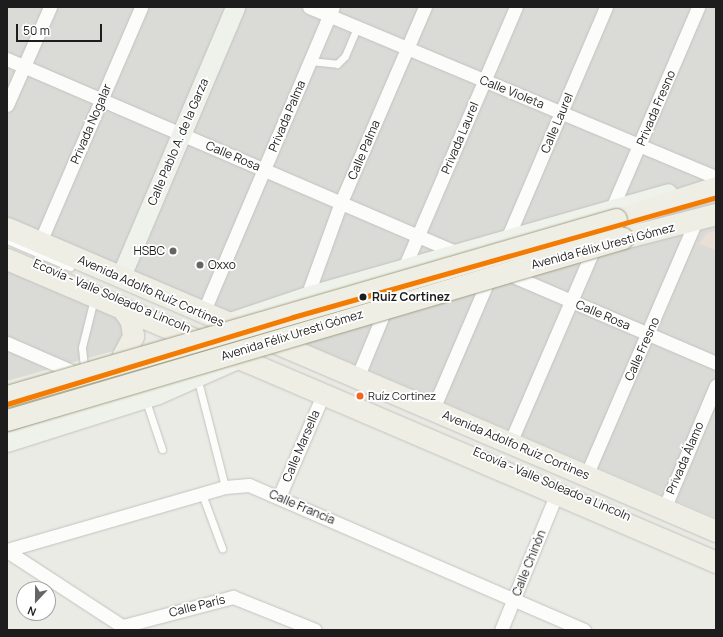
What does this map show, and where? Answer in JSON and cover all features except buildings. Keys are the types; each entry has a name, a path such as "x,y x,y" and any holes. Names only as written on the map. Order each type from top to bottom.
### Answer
{"main road":[{"name":"Avenida Félix Uresti Gómez","path":"7,396 614,213 708,189"},
{"name":"Avenida Félix Uresti Gómez","path":"7,420 623,238 693,222 716,214"},
{"name":"Avenida Adolfo Ruíz Cortines","path":"7,228 121,276 207,326 261,352 356,378 716,531"},
{"name":"Avenida Adolfo Ruíz Cortines","path":"7,259 122,308 207,326 261,352 325,392 556,495 716,562"},
{"path":"122,308 131,320 133,336 122,358"}],"street":[{"path":"7,105 50,7"},
{"name":"Privada Nogalar","path":"40,242 141,7"},
{"name":"Calle Pablo A. de la Garza","path":"121,276 235,7"},
{"name":"Calle Violeta","path":"309,7 331,11 357,28 408,50 716,177"},
{"name":"Calle Palma","path":"307,296 341,202 408,50 425,7"},
{"name":"Privada Laurel","path":"404,268 516,7"},
{"name":"Calle Laurel","path":"507,239 606,7"},
{"name":"Privada Fresno","path":"614,213 640,146 698,7"},
{"name":"Privada Palma","path":"207,326 264,169 331,11"},
{"name":"Calle Rosa","path":"7,59 419,234 458,253"},
{"path":"7,388 122,358 150,349 207,326 404,268 507,239 614,213"},
{"path":"7,442 151,396 261,352 307,337 592,253 670,235 693,222"},
{"name":"Calle Fresno","path":"586,476 648,334 693,222"},
{"path":"510,443 592,253"},
{"name":"Calle Rosa","path":"513,276 716,363"},
{"path":"433,410 487,283"},
{"path":"307,296 293,325 298,334 307,337"},
{"path":"356,378 383,315"},
{"path":"7,343 78,369"},
{"path":"150,349 162,358 167,373 151,396"},
{"name":"Privada Álamo","path":"664,509 716,385"},
{"name":"Calle Marsella","path":"279,497 325,392"},
{"name":"Calle Francia","path":"7,551 225,487 249,485 584,630"},
{"name":"Calle Chinón","path":"501,630 556,495"},
{"path":"7,551 125,628"},
{"name":"Calle París","path":"125,628 233,597 314,630"}],"lane":[{"path":"310,62 337,64 345,56 357,28"},
{"path":"7,240 78,270"},
{"name":"Ecovía - Valle Soleado a Lincoln","path":"7,251 207,326"},
{"path":"78,369 95,296"},
{"path":"197,377 225,487"},
{"path":"151,396 162,448"},
{"name":"Ecovía - Valle Soleado a Lincoln","path":"388,414 716,554"},
{"path":"202,494 222,548"}],"shaded area":[{"path":"7,7 716,7 716,518 7,217"},
{"path":"716,231 716,250 699,244 707,233"},
{"path":"7,270 122,319 126,324 120,349 7,381"}],"transit line":[{"path":"7,404 293,317 716,197"}],"place":[{"name":"HSBC","path":"173,251"},
{"name":"Oxxo","path":"200,265"},
{"name":"Ruiz Cortinez","path":"363,297"},
{"name":"Ruíz Cortinez","path":"360,396"}]}
